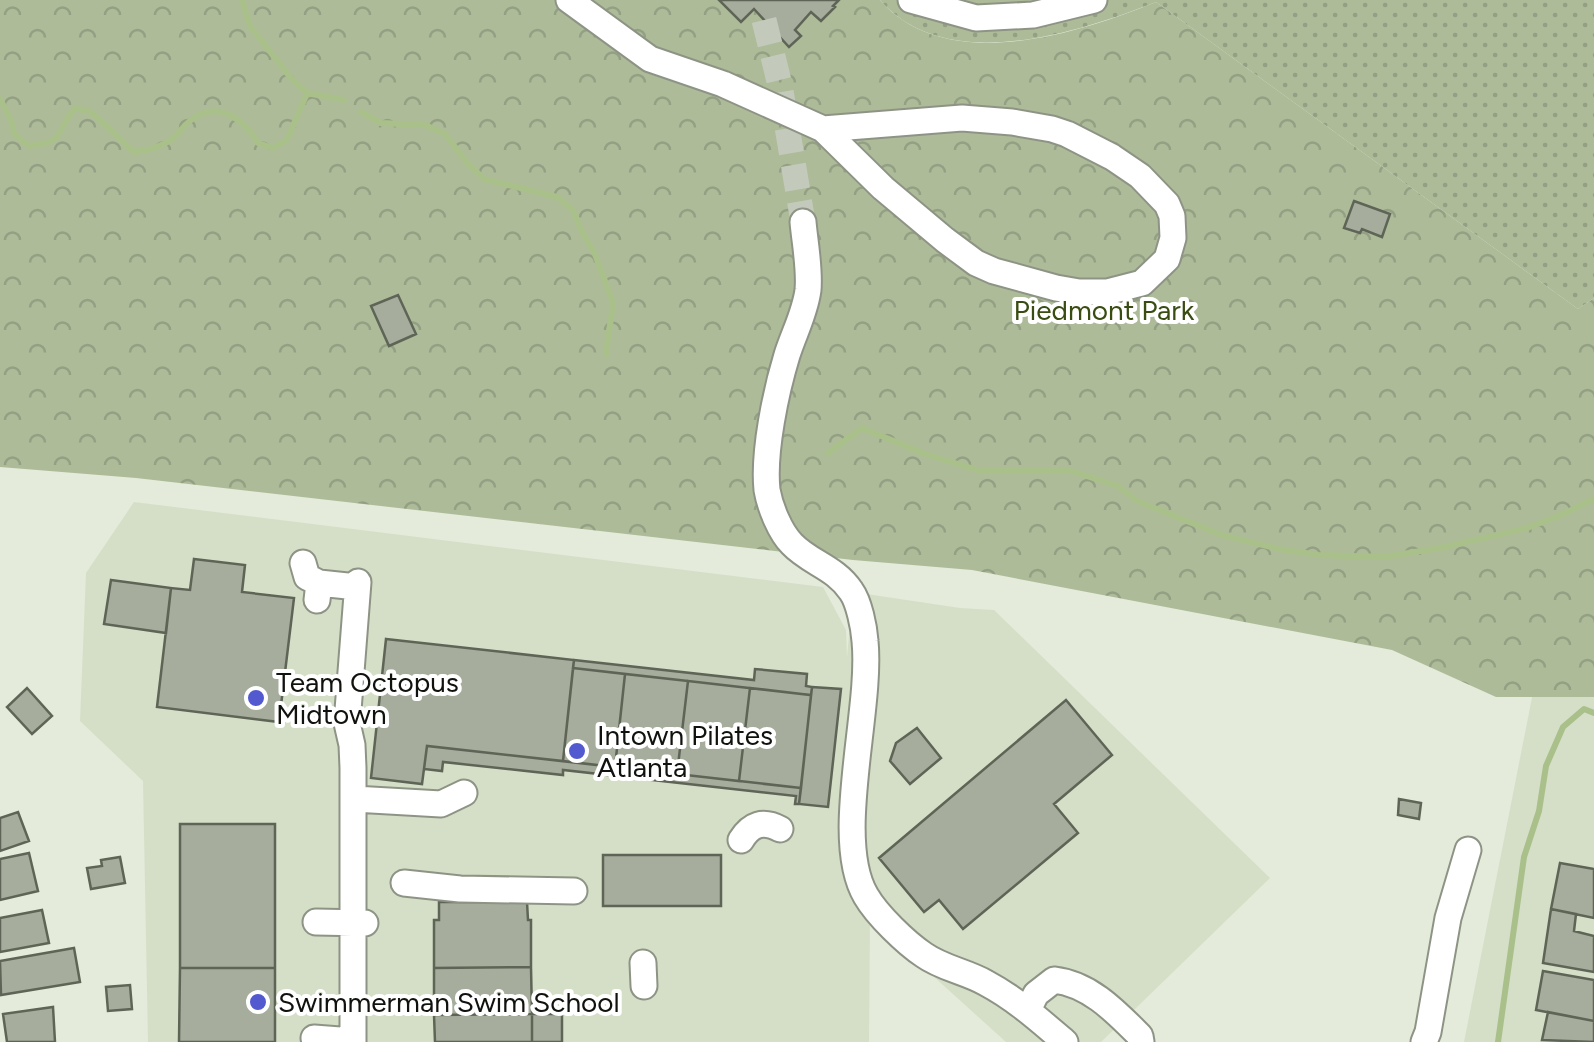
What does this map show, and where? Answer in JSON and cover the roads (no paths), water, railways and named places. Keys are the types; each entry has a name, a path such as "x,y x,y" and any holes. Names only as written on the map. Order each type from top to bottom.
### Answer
{"street":[{"path":"569,0 650,59 723,84 823,129 944,240 994,272 1078,292 1107,292 1142,284 1167,260 1173,238 1167,204 1140,176 1112,157 1052,129 962,118 823,129"},
{"path":"911,0 976,18 1033,16 1094,0"},
{"path":"803,222 808,287 787,356 771,431 768,491 777,520 791,544 831,569 853,592 865,639 866,679 853,860 865,896 926,956 982,980 1021,1003 1064,1042"},
{"path":"313,582 358,584 347,722 352,744 361,923 353,1042 314,1038"},
{"path":"354,799 441,804 464,793"},
{"path":"741,840 758,824 780,829"},
{"path":"1424,1042 1448,918 1468,850"},
{"path":"404,883 460,889 574,891"},
{"path":"316,922 361,923"},
{"path":"1028,1010 1036,994 1054,980 1070,982 1110,1005 1140,1036 1141,1042"}],"waterway":[{"path":"242,0 250,26 290,77 307,93 344,100"},
{"path":"0,99 14,134 29,146 55,139 75,108 91,112 134,152 166,143 191,120 213,111 231,115 258,143 273,148 287,140 307,93"},
{"path":"361,112 381,123 425,125 445,134 484,179 557,197 573,210 613,303 606,354"},
{"path":"828,453 862,428 925,454 981,471 1071,471 1118,486 1137,501 1222,535 1318,555 1385,557 1445,547 1527,528 1594,499"},
{"path":"1498,1042 1524,857 1539,811 1546,766 1563,727 1584,709 1594,713"}],"tunnel":[{"path":"764,20 780,85 803,222"}],"place":[{"name":"Team Octopus Midtown","path":"256,698"},
{"name":"Intown Pilates Atlanta","path":"577,751"},
{"name":"Swimmerman Swim School","path":"258,1002"}],"park label":[{"name":"Piedmont Park","path":"1104,310"}]}
